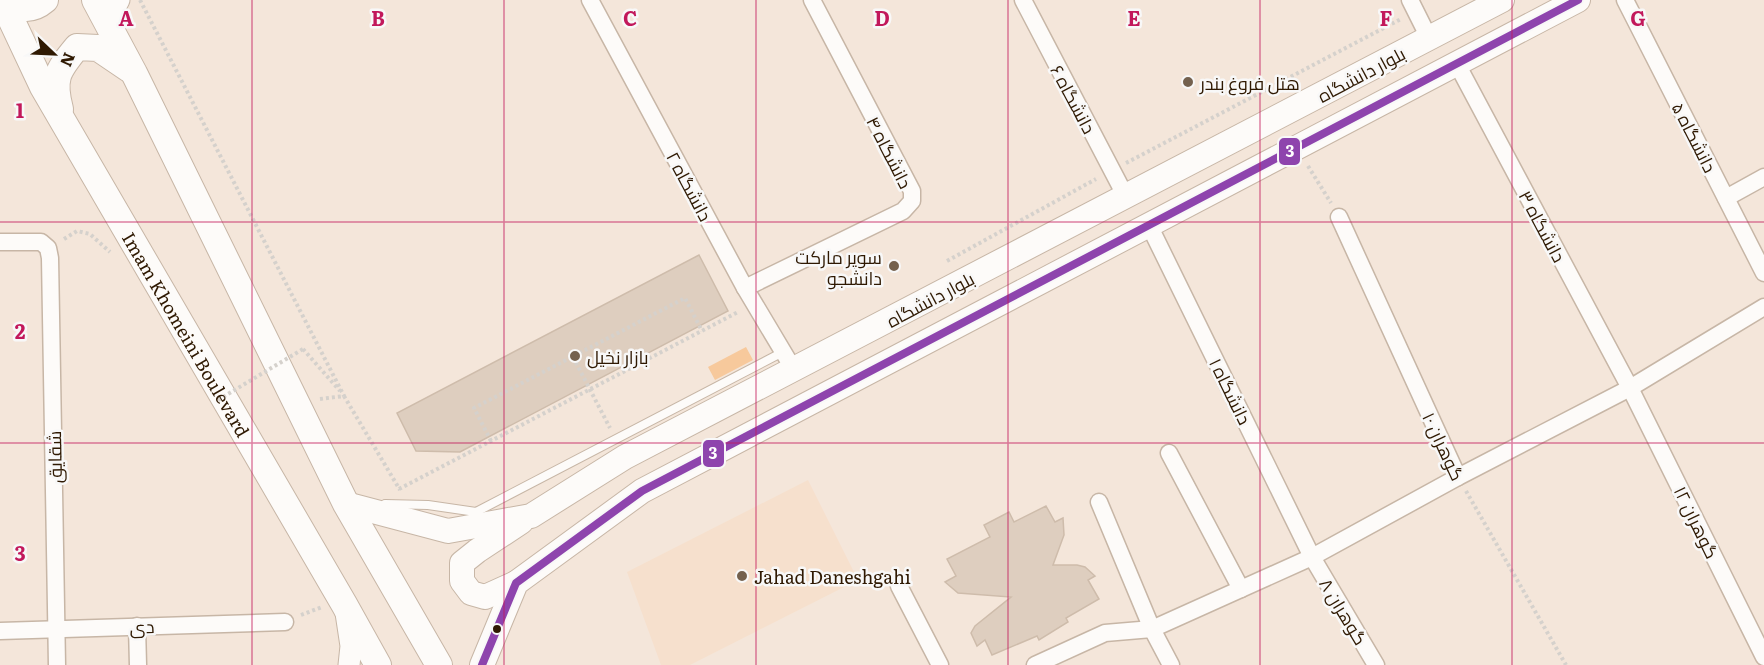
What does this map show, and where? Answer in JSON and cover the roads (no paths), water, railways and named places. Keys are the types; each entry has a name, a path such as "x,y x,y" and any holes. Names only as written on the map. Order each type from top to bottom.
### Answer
{"main road":[{"path":"4,0 19,8 37,7 45,0"},
{"name":"Imam Khomeini Boulevard","path":"4,0 43,87 378,665"},
{"path":"95,0 134,73 346,504 439,665"},
{"name":"بلوار دانشگاه","path":"1502,0 1126,197 788,361 625,457 477,550 462,563 462,580 471,593 485,597 516,584 642,491 1578,0"},
{"path":"63,121 54,88 62,64 77,47 98,48 116,58 134,73"},
{"name":"بلوار دانشگاه","path":"346,504 448,531 531,516"},
{"path":"482,665 516,584"}],"street":[{"path":"107,23 119,0"},
{"name":"دانشگاه ۲","path":"590,0 745,288 788,361"},
{"name":"دانشگاه ۴","path":"745,288 903,211 912,201 912,191 812,0"},
{"name":"دانشگاه ۶","path":"1023,0 1126,197"},
{"path":"1410,0 1429,38"},
{"name":"دانشگاه ۵","path":"1625,0 1764,273"},
{"name":"دانشگاه ۳","path":"1457,64 1630,388"},
{"path":"1726,198 1764,177"},
{"name":"گوهران ۱۰","path":"1339,218 1458,477"},
{"name":"دانشگاه ۱","path":"1149,225 1312,557"},
{"name":"شقایق","path":"0,242 40,242 48,248 57,665"},
{"path":"1035,665 1105,633 1152,629 1312,557 1458,477 1630,388 1764,307"},
{"name":"گوهران ۱۲","path":"1630,388 1764,657"},
{"path":"1169,453 1241,589"},
{"path":"1099,502 1152,629 1171,665"},
{"name":"گوهران ۸","path":"1312,557 1376,665"},
{"path":"899,586 940,665"},
{"path":"343,602 351,646 350,665"},
{"name":"دی","path":"0,631 285,622"},
{"path":"137,626 138,665"}],"lane":[{"path":"346,504 428,505 476,512 615,439 788,361"}],"place":[{"name":"هتل فروغ بندر","path":"1188,82"},
{"name":"سوپر مارکت دانشجو","path":"894,266"},
{"name":"بازار نخیل","path":"575,356"},
{"name":"Jahad Daneshgahi","path":"742,576"}]}
